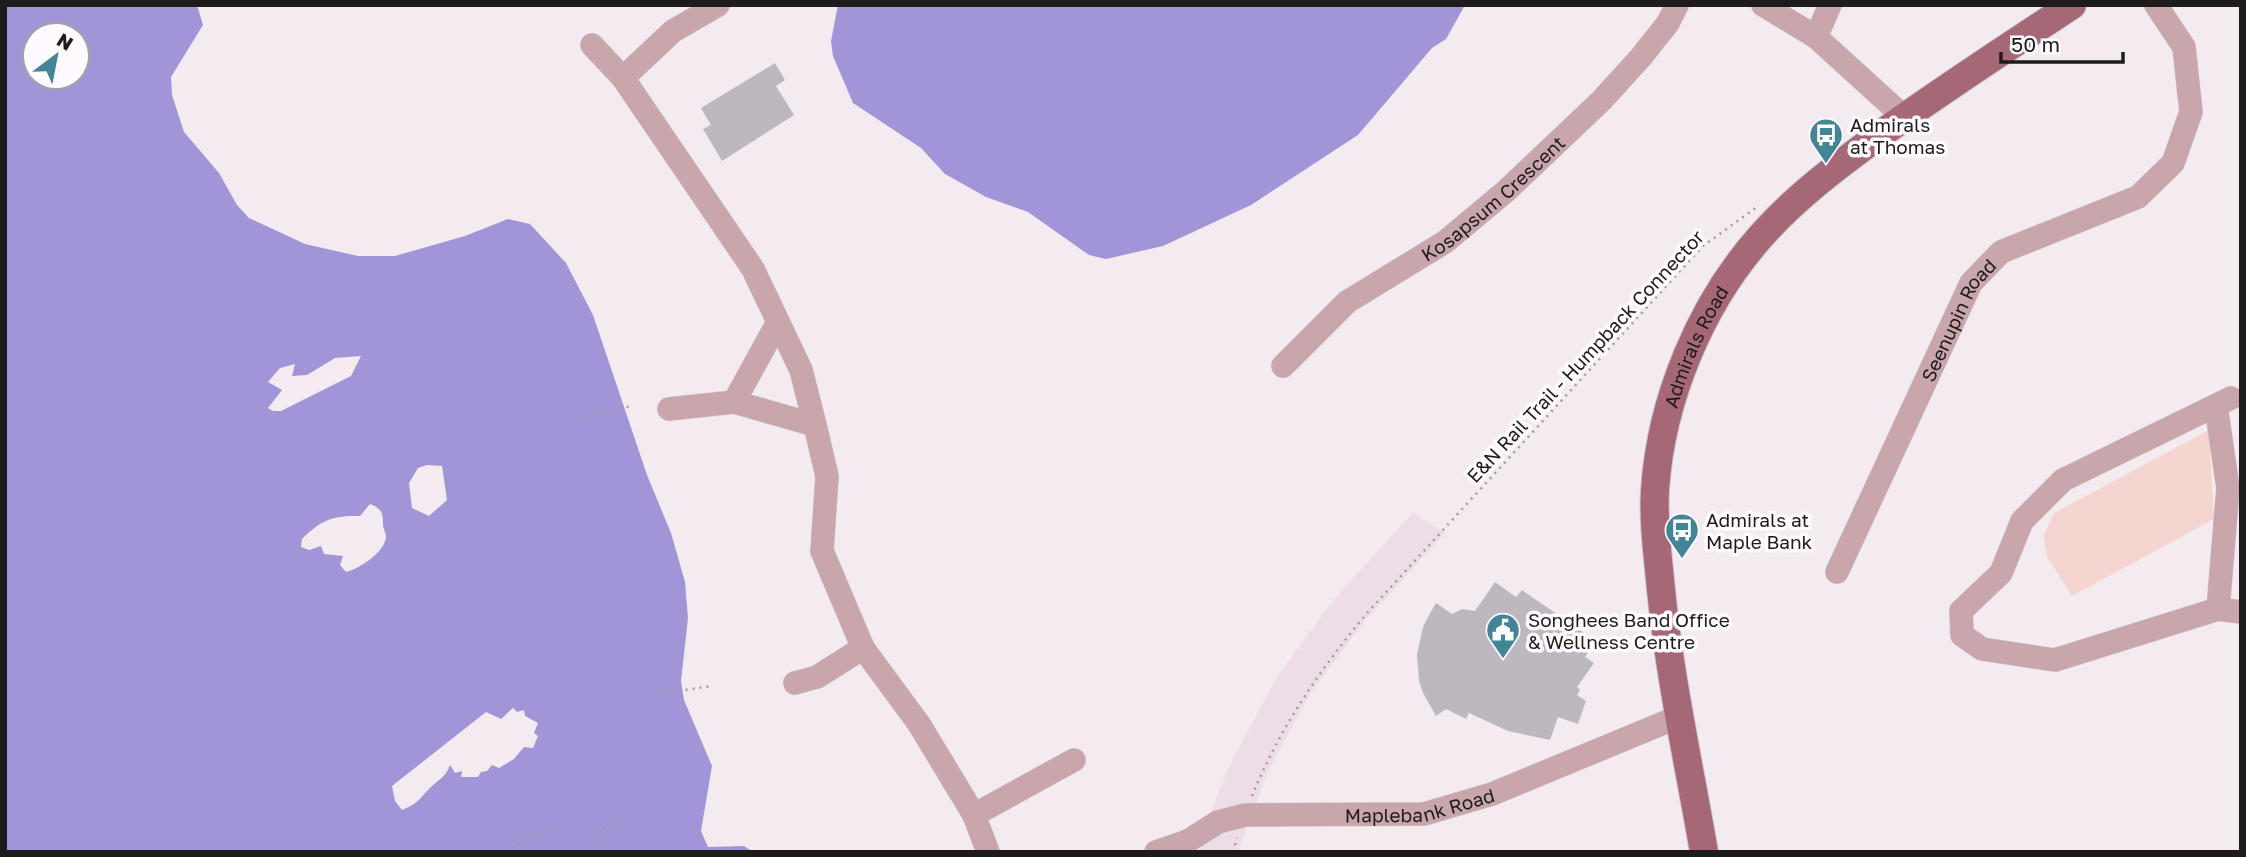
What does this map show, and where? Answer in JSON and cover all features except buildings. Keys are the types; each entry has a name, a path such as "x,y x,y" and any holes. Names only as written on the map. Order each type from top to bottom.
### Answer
{"main road":[{"name":"Admirals Road","path":"1704,852 1678,717 1655,533 1655,492 1666,421 1687,356 1720,291 1761,235 1818,180 1904,117 2072,5"}],"street":[{"path":"623,78 673,31 718,5"},
{"name":"Kosapsum Crescent","path":"1283,366 1346,302 1445,242 1506,191 1625,75 1668,23 1677,5"},
{"path":"1763,5 1816,37 1904,117"},
{"path":"1816,37 1830,5"},
{"name":"Seenupin Road","path":"1837,572 1971,283 2001,252 2138,197 2173,163 2191,112 2184,47 2156,5"},
{"path":"592,45 623,78 753,269 801,370 815,425 827,476 822,551 863,648 919,724 974,815 988,852"},
{"path":"734,402 778,322"},
{"path":"2218,609 2232,398 2063,480 2022,521 2001,573 1961,611 1962,635 1982,649 2055,660 2218,609 2241,612"},
{"path":"669,409 734,402 815,425"},
{"path":"795,683 817,677 863,648"},
{"name":"Maplebank Road","path":"1156,852 1188,841 1218,822 1245,816 1424,814 1492,794 1678,717"},
{"path":"974,815 1074,760"}],"path":[{"name":"E&N Rail Trail - Humpback Connector","path":"1251,800 1276,744 1297,706 1333,653 1368,612 1703,246 1761,204"},
{"path":"586,418 631,406"},
{"path":"651,695 712,685"},
{"path":"609,852 600,829 618,822"},
{"path":"511,847 555,826"},
{"path":"534,836 541,852"}],"shaded area":[{"path":"5,5 197,5 203,25 171,77 172,95 184,132 219,173 237,205 249,218 305,244 358,256 395,256 465,236 508,219 530,224 566,263 593,315 647,475 671,533 685,582 688,618 681,681 684,700 712,766 701,831 708,847 744,846 753,852 5,852","holes":["361,356 351,376 281,411 268,408 282,390 268,382 280,368 295,364 292,376 307,375 335,358","427,465 442,466 447,500 429,516 412,508 409,483 418,468","370,504 378,508 386,536 385,543 364,564 346,572 340,565 343,556 324,554 321,546 309,550 301,547 302,539 322,523 335,518 360,516","513,708 517,712 524,710 525,716 538,723 534,733 538,736 533,748 524,747 514,759 499,768 492,765 478,777 461,777 462,771 455,773 450,765 444,775 418,800 402,810 395,801 392,786 486,712 501,719"]},
{"path":"838,5 1465,5 1446,39 1432,48 1358,135 1251,205 1163,246 1106,259 1089,255 1028,212 986,197 945,174 921,148 853,103 833,56 831,41"},
{"path":"2209,430 2214,519 2072,596 2047,557 2044,536 2054,513"},
{"path":"1413,513 1445,533 1364,622 1310,694 1267,773 1238,852 1199,852 1233,758 1279,674 1335,598"}],"place":[{"name":"Admirals at Thomas","path":"1826,165"},
{"name":"Admirals at Maple Bank","path":"1682,560"},
{"name":"Songhees Band Office & Wellness Centre","path":"1503,660"}]}
